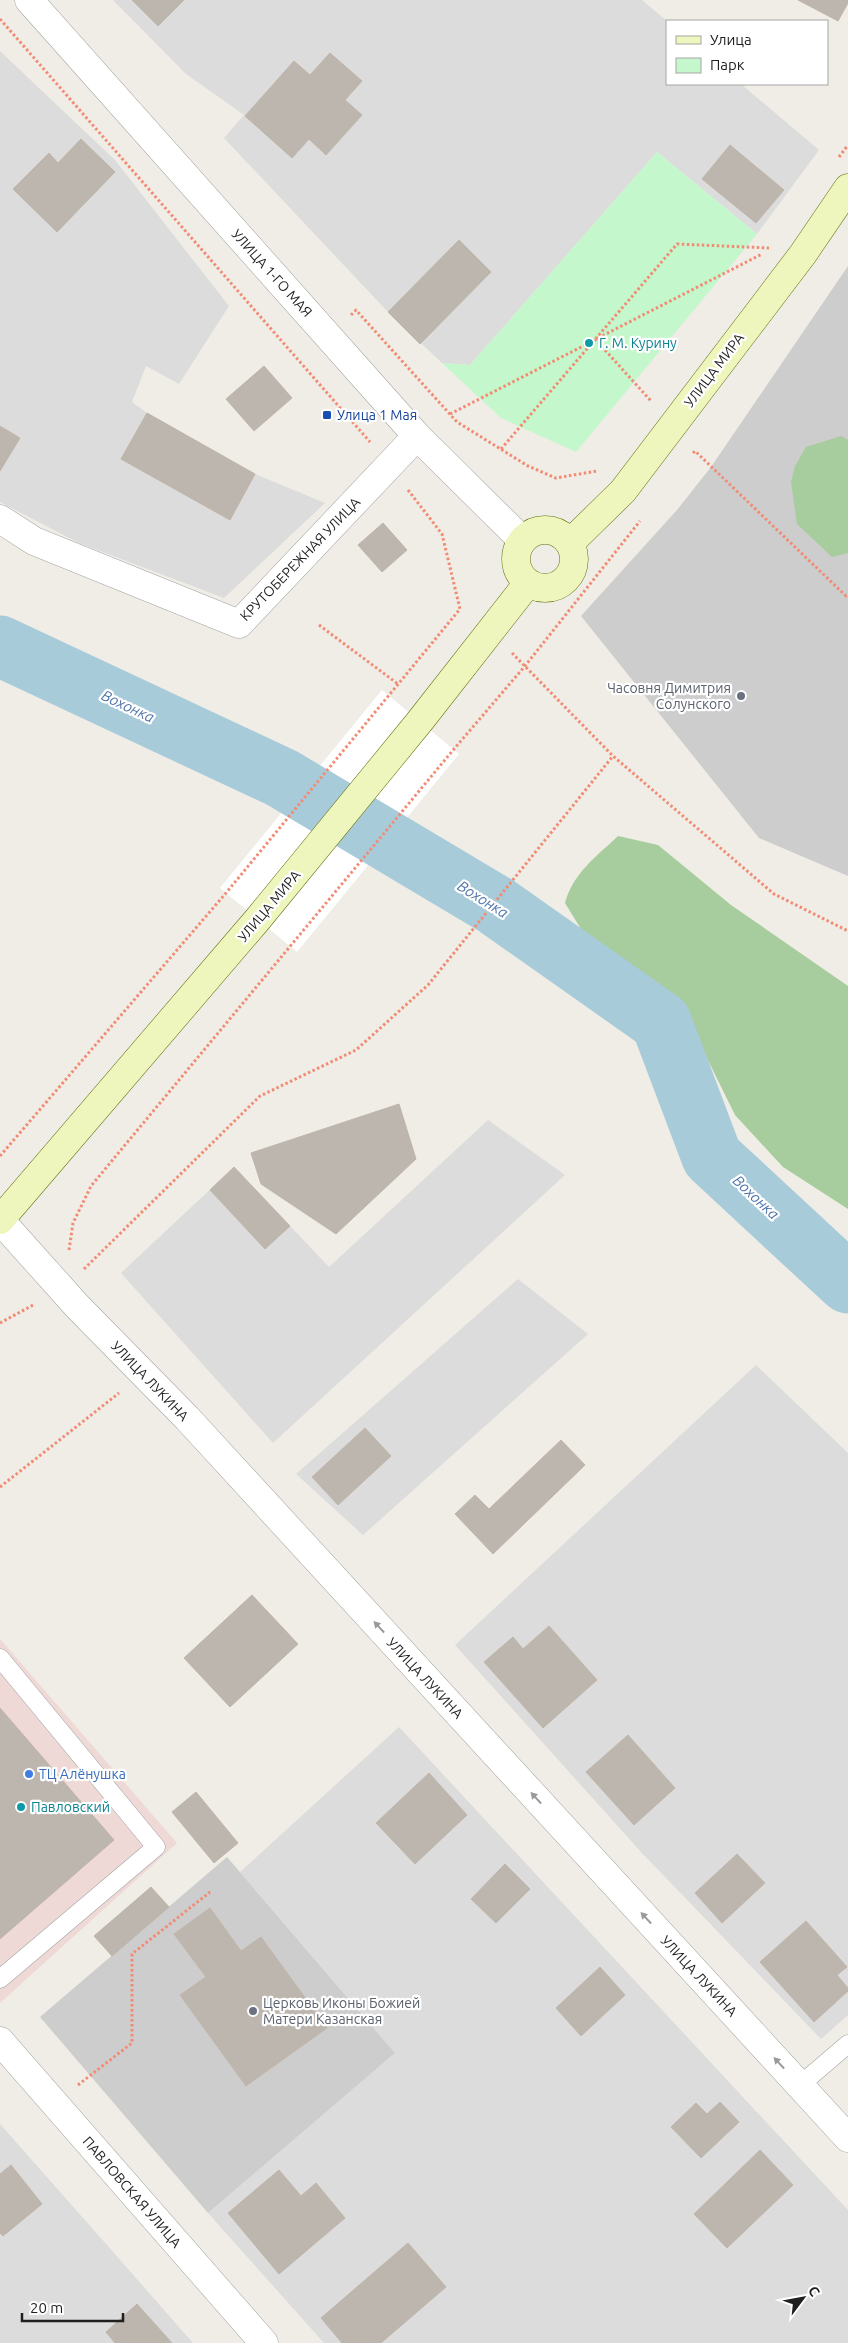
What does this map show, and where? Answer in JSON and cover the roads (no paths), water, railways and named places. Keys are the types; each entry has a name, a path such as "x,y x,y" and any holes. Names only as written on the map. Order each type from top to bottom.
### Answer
{"main road":[{"name":"УЛИЦА МИРА","path":"570,543 623,490 802,254 848,188"},
{"path":"538,531 556,531 570,543 575,562 566,580 558,586 538,588 528,583 517,568 515,558 522,540 538,531"},
{"name":"УЛИЦА МИРА","path":"0,1220 258,919 420,722 528,583"}],"street":[{"name":"УЛИЦА 1-ГО МАЯ","path":"29,0 417,436 522,540"},
{"name":"КРУТОБЕРЕЖНАЯ УЛИЦА","path":"0,519 34,541 239,624 417,436"},
{"name":"УЛИЦА ЛУКИНА","path":"0,1220 62,1290 193,1425 848,2138"},
{"name":"ПАВЛОВСКАЯ УЛИЦА","path":"0,2042 264,2343"}],"lane":[{"path":"0,1658 156,1847 0,1979"},
{"path":"800,2086 848,2044"}],"waterway":[{"name":"Вохонка","path":"0,646 282,778 495,905 661,1022 712,1157 848,1283"}],"place":[{"name":"Г. М. Курину","path":"589,343"},
{"name":"Улица 1 Мая","path":"327,415"},
{"name":"Часовня Димитрия Солунского","path":"741,696"},
{"name":"ТЦ Алёнушка","path":"29,1774"},
{"name":"Павловский","path":"21,1807"},
{"name":"Церковь Иконы Божией Матери Казанская","path":"253,2011"}]}
